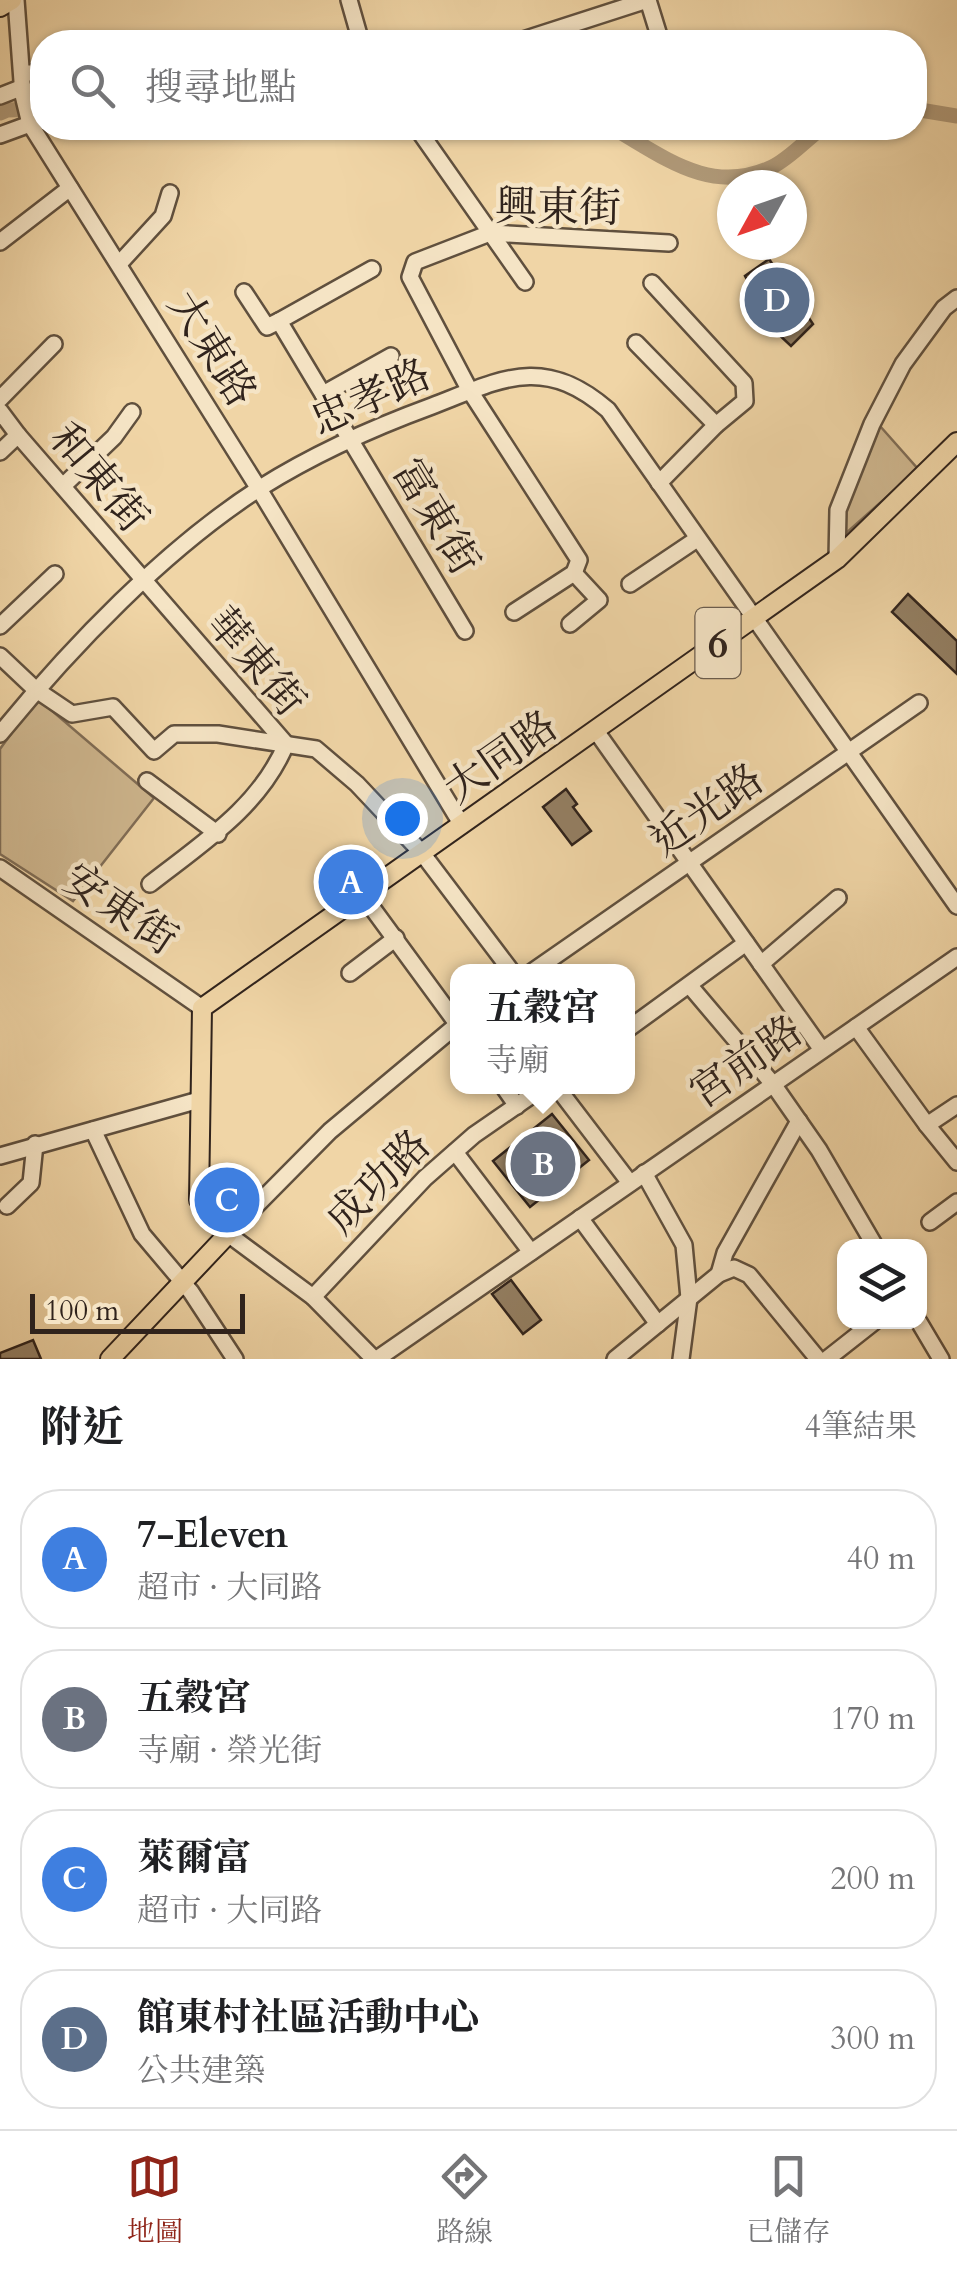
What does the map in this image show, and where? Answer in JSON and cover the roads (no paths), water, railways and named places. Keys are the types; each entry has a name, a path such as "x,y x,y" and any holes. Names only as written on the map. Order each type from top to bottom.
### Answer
{"main road":[{"path":"0,7 14,0"},
{"name":"大同路","path":"202,1008 838,559 957,442"},
{"path":"110,1359 228,1234 199,1200 202,1008"}],"street":[{"path":"0,135 29,120 14,0"},
{"path":"349,0 358,30"},
{"path":"554,30 647,0 657,30"},
{"path":"0,96 30,77"},
{"name":"大東路","path":"41,140 462,824"},
{"path":"425,140 525,282"},
{"path":"0,242 70,188"},
{"path":"119,264 162,216 170,193"},
{"name":"興東街","path":"470,391 410,277 415,262 490,233 669,244"},
{"path":"244,292 268,328 372,269"},
{"path":"652,282 744,383 745,400 659,483"},
{"path":"838,559 838,510 872,424 903,364 944,308 957,298"},
{"name":"富東街","path":"280,321 465,631"},
{"path":"636,343 716,424"},
{"path":"0,399 54,344"},
{"path":"324,394 391,356"},
{"name":"忠孝路","path":"0,734 35,689 171,556 259,489 350,439 510,376 563,381 588,392 608,410 957,906"},
{"path":"470,391 580,560 574,573 598,600 570,624"},
{"path":"0,411 18,435"},
{"path":"62,486 114,437 132,412"},
{"name":"和東街","path":"0,452 18,435 144,583"},
{"path":"630,584 697,539"},
{"name":"富東街","path":"514,612 574,573"},
{"path":"0,626 55,574"},
{"name":"華東街","path":"144,583 286,744 275,770 218,834 150,884"},
{"path":"0,656 35,689 72,714 112,708 154,751 174,734 218,734 316,749 358,784 422,853 506,964"},
{"name":"近光路","path":"544,964 919,703"},
{"path":"596,731 822,1050"},
{"path":"148,781 218,834"},
{"name":"安東街","path":"0,868 202,1008"},
{"path":"362,894 450,1013"},
{"path":"761,964 838,898"},
{"path":"350,973 396,938"},
{"path":"635,1024 746,943"},
{"name":"宮前路","path":"376,1359 957,958"},
{"path":"690,986 774,1084 871,1239"},
{"path":"856,1027 957,1162"},
{"path":"376,1359 313,1296 228,1234 330,1130 450,1031"},
{"path":"509,1094 517,1106"},
{"name":"成功路","path":"313,1296 426,1178 534,1094"},
{"path":"562,1094 630,1184"},
{"path":"0,1156 199,1100"},
{"path":"927,1125 957,1105"},
{"path":"719,1274 725,1252 799,1121"},
{"path":"93,1130 142,1234 183,1284 235,1359"},
{"path":"7,1206 31,1184 35,1144"},
{"path":"455,1152 531,1252"},
{"path":"644,1174 684,1245 689,1298 685,1356"},
{"path":"930,1222 957,1202"},
{"path":"580,1218 658,1324"},
{"path":"615,1359 719,1274 734,1268 749,1275 818,1359"},
{"path":"827,1359 865,1329"},
{"path":"924,1329 941,1359"}],"waterway":[{"path":"0,113 30,109"},
{"path":"927,111 957,116"},
{"path":"634,140 689,169 729,177 772,167 808,140"}],"place":[{"name":"館東村社區活動中心","path":"777,300"},
{"name":"7-Eleven","path":"351,882"},
{"name":"五穀宮","path":"543,1164"},
{"name":"萊爾富","path":"227,1200"}]}
